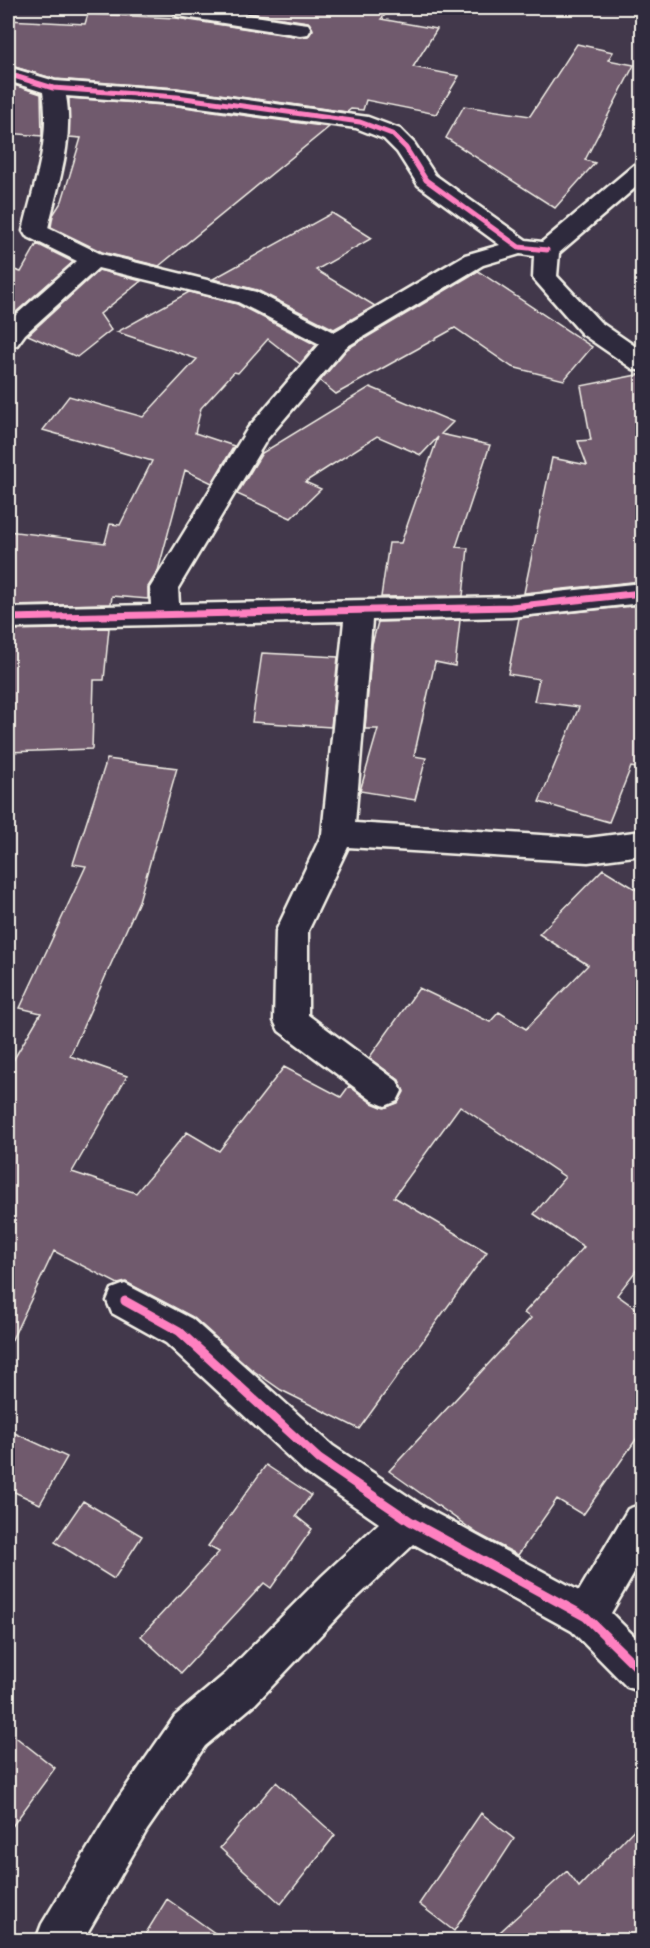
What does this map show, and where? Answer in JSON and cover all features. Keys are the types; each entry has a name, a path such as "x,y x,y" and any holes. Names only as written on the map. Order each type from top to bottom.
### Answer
{"street":[{"path":"182,8 185,11 300,29"},
{"path":"8,74 53,88 177,97 360,122 392,134 406,148 419,171 433,186 519,247"},
{"path":"53,88 58,115 57,139 35,231 93,259 247,297 322,337 337,341"},
{"path":"642,170 547,250 544,266 545,278 591,328 642,363"},
{"path":"166,616 164,588 257,434 337,341 474,260 519,247 547,250"},
{"path":"8,339 16,328 93,259"},
{"path":"8,618 512,607 642,593"},
{"path":"359,609 338,834 292,931 291,1021 385,1091"},
{"path":"338,834 588,850 642,843"},
{"path":"125,1300 179,1332 319,1459 410,1521 586,1617 642,1672"},
{"path":"58,1941 132,1815 190,1731 240,1689 336,1590 410,1521"},
{"path":"586,1617 642,1523"}],"building":[{"path":"215,8 392,8 381,19 437,29 413,67 459,76 436,114 366,100 363,110 351,109 347,112 177,88 55,79 8,65 8,20 85,24 88,14 176,18 300,37 308,36 313,30 308,22"},
{"path":"577,44 613,52 608,60 634,65 585,160 595,163 555,208 446,138 464,106 530,116"},
{"path":"8,83 41,94 42,136 8,133"},
{"path":"69,98 177,106 329,127 159,266 102,252 51,227 53,215 62,201 81,138 69,137"},
{"path":"332,213 372,238 316,270 375,306 334,329 257,290 213,279"},
{"path":"37,244 73,262 8,319 8,268 21,272"},
{"path":"99,270 141,281 100,314 111,330 77,357 28,335"},
{"path":"478,271 592,347 564,380 512,367 455,328 336,394 320,381 347,349"},
{"path":"189,292 237,304 316,345 300,364 268,339 238,373 234,372 201,408 195,433 234,446 212,483 185,470 158,571 148,587 148,599 112,596 111,604 8,606 8,531 105,543 110,524 120,525 152,461 43,430 69,396 143,417 197,359 117,332"},
{"path":"642,374 642,581 524,593 552,458 587,465 578,441 591,440 581,386"},
{"path":"370,387 453,422 441,434 490,445 456,547 468,548 463,596 381,597 389,543 401,543 438,437 421,455 377,436 305,482 321,489 291,518 237,494 262,453"},
{"path":"642,605 642,769 631,767 609,822 539,802 579,707 534,701 539,679 508,674 519,618"},
{"path":"460,620 455,666 435,662 414,756 426,758 415,800 360,791 378,729 365,729 372,644 378,622"},
{"path":"109,628 104,680 94,680 92,749 8,752 8,630"},
{"path":"262,653 338,657 331,727 252,722"},
{"path":"107,759 177,768 139,901 70,1056 127,1076 72,1172 136,1193 187,1132 219,1151 284,1067 341,1097 349,1086 372,1103 384,1108 398,1103 404,1092 399,1080 369,1058 419,988 490,1022 499,1012 526,1029 588,965 539,934 603,869 642,893 642,1263 617,1295 642,1313 642,1431 583,1515 557,1499 518,1555 478,1534 389,1471 531,1318 524,1313 584,1247 534,1214 565,1177 460,1106 394,1197 487,1252 359,1429 281,1390 251,1369 193,1317 126,1282 118,1284 54,1251 8,1348 8,1069 41,1013 20,1008 86,866 73,864"},
{"path":"8,1430 67,1457 40,1504 8,1489"},
{"path":"266,1465 311,1495 296,1516 312,1529 271,1588 264,1583 181,1673 141,1636 219,1552 208,1546"},
{"path":"83,1501 142,1536 114,1579 55,1542"},
{"path":"8,1731 55,1768 8,1832"},
{"path":"276,1782 335,1835 281,1904 220,1848"},
{"path":"481,1813 514,1839 454,1931 419,1904"},
{"path":"642,1821 642,1941 490,1941 567,1871 579,1887"},
{"path":"167,1899 226,1941 141,1941"}],"cycle path":[{"path":"8,74 53,88 177,97 360,122 392,134 406,148 426,180 519,247 547,250"},
{"path":"8,618 511,607 642,593"},
{"path":"125,1301 179,1331 319,1459 410,1521 586,1617 642,1672"}]}
